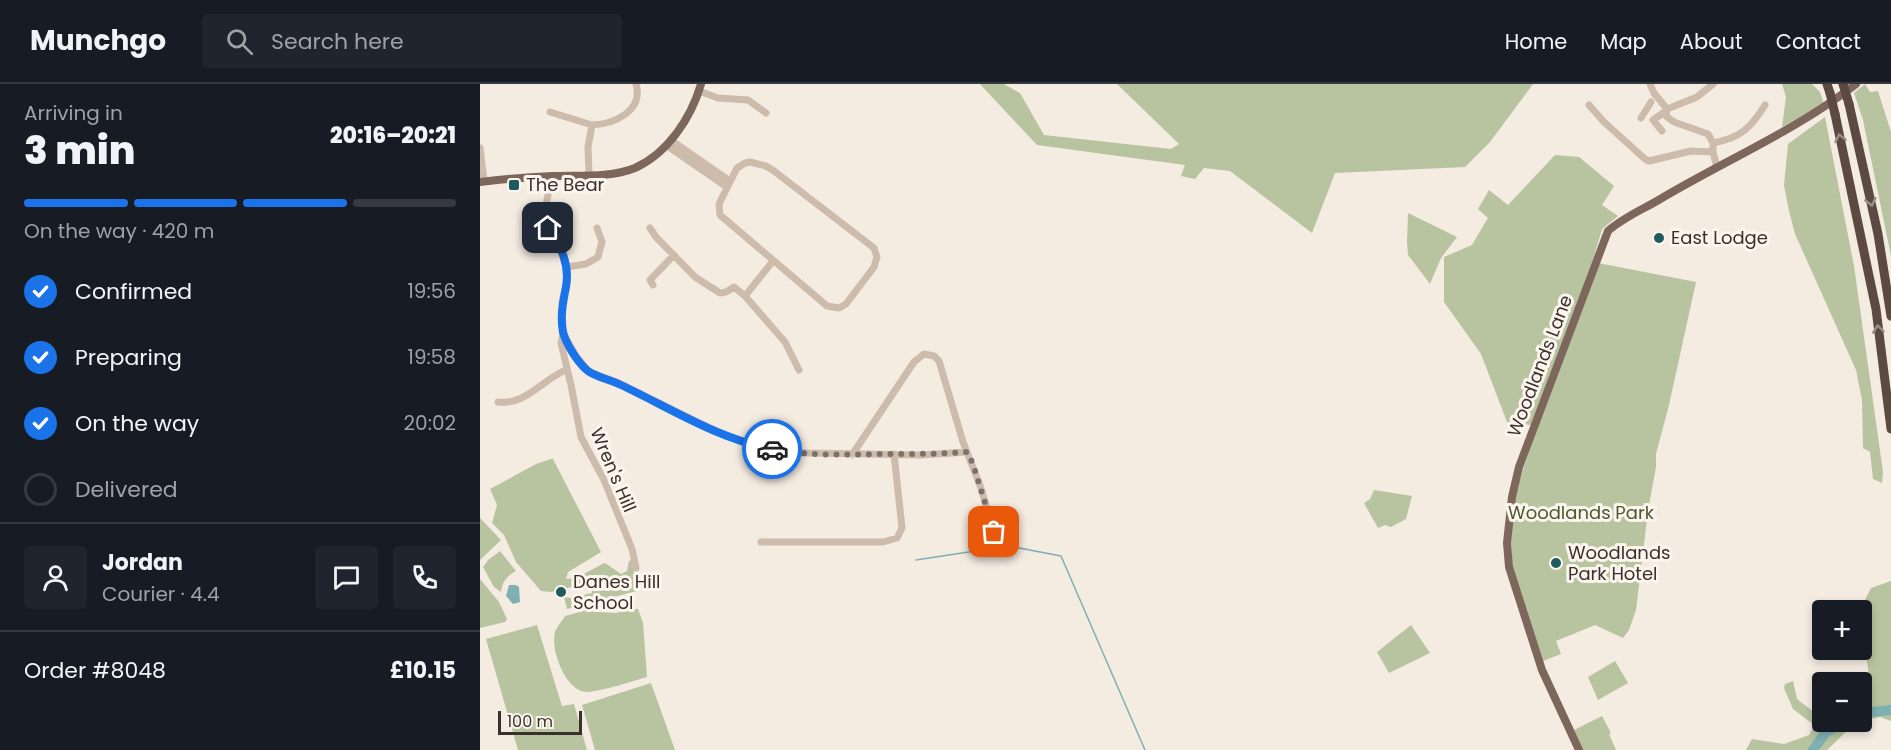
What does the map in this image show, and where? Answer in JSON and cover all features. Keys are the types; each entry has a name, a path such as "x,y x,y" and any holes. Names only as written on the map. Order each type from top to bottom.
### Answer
{"highway":[{"path":"1843,84 1878,234 1891,316"},
{"path":"1828,88 1876,309 1891,429"}],"main road":[{"name":"Woodlands Lane","path":"1579,750 1542,670 1509,567 1507,543 1512,497 1519,467 1608,231 1621,219 1648,207 1717,167 1779,136 1825,108 1856,84"},
{"path":"482,182 613,173 633,169 645,163 668,142 689,115 700,88"}],"street":[{"path":"550,112 592,125 612,122 628,113 637,98 636,84"},
{"path":"1650,84 1666,110 1666,117 1708,134 1713,142 1717,167"},
{"path":"1653,120 1666,110 1697,97 1713,84"},
{"path":"700,88 718,98 747,100 766,113"},
{"path":"1651,102 1641,114 1653,120 1662,131"},
{"path":"1589,105 1604,122 1649,161 1691,151 1713,152"},
{"path":"1713,142 1734,138 1743,133 1765,105"},
{"path":"589,174 588,147 592,125"},
{"path":"668,142 728,184"},
{"path":"480,148 482,182"},
{"path":"745,163 766,166 871,245 876,257 874,267 846,304 834,309 827,306 720,215 719,204 728,184 737,168 745,163"},
{"name":"Wren's Hill","path":"549,176 549,190 543,220 556,239 567,267 561,343 581,437 604,480 632,549 636,568"},
{"path":"567,267 586,264 598,257 602,242 597,228"},
{"path":"650,228 695,277 720,293 734,287 745,296 785,342 799,370"},
{"path":"653,285 650,280 674,255"},
{"path":"745,296 773,261"},
{"path":"563,333 576,356 589,372 614,381 726,436 760,447 786,452 852,455 967,452"},
{"path":"852,455 906,372 924,354 928,353 939,361 999,550"},
{"path":"498,402 515,401 526,397 549,379 567,369"},
{"path":"761,542 883,542 897,538 902,528 894,454"}],"green space":[{"path":"980,84 1004,84 1020,93 1044,135 1171,149 1179,144 1117,84 1533,84 1490,142 1465,167 1335,173 1312,233 1230,171 1204,168 1195,179 1181,176 1185,165 1037,145"},
{"path":"1782,84 1812,84 1820,92 1824,104 1782,127 1786,97"},
{"path":"1865,84 1870,92 1878,91 1891,132 1891,256 1863,120 1854,93"},
{"path":"1825,117 1854,266 1883,472 1882,483 1873,479 1870,452 1863,448 1862,400 1856,370 1795,234 1784,185 1788,144"},
{"path":"1555,155 1579,157 1614,186 1602,205 1618,216 1602,229 1593,260 1531,425 1507,422 1481,354 1444,302 1444,257 1472,245 1488,218 1478,209 1489,190 1508,205"},
{"path":"1408,213 1457,237 1441,258 1430,284 1408,255"},
{"name":"Woodlands Park","path":"1598,263 1696,282 1656,454 1636,610 1629,630 1623,638 1595,625 1556,641 1561,654 1543,661 1514,573 1511,538 1516,495 1528,453"},
{"path":"551,459 601,552 568,572 566,579 605,563 621,574 627,571 629,561 632,560 637,591 567,609 564,597 571,598 592,593 592,587 588,583 551,592 541,591 516,562 504,535 492,523 497,505 490,489 536,464"},
{"path":"1374,490 1412,496 1406,519 1391,527 1385,525 1378,528 1364,503 1370,499"},
{"path":"480,518 501,540 480,560"},
{"path":"500,551 516,571 502,585 501,592 494,587 483,567"},
{"path":"480,579 499,602 507,619 505,622 480,628"},
{"path":"1891,581 1891,721 1880,717 1872,719 1872,672 1868,672 1867,660 1872,660 1872,600 1865,600 1871,588"},
{"path":"638,609 643,623 647,677 588,692 573,686 561,669 555,649 555,632 565,616 584,611 616,613"},
{"path":"537,625 562,706 574,704 587,750 518,750 486,639"},
{"path":"1411,625 1430,653 1389,673 1377,652"},
{"path":"1615,661 1628,683 1598,700 1588,677"},
{"path":"1793,681 1797,699 1812,711 1812,723 1793,709 1784,688 1785,684"},
{"path":"651,683 675,750 595,750 582,705"},
{"path":"1602,716 1611,733 1609,734 1616,750 1582,750 1574,730"},
{"path":"1812,729 1812,732 1846,732 1827,750 1746,750 1752,739 1784,744 1809,735"}],"water":[{"path":"509,585 519,587 520,602 513,604 506,596"}],"waterway":[{"path":"1005,547 1061,556 1145,750"},
{"path":"916,560 995,548"},
{"path":"1872,712 1891,710"},
{"path":"1813,750 1826,732"}],"way so far":[{"path":"772,449 786,452 852,455 967,452 973,464 994,532"}],"place":[{"name":"The Bear","path":"514,185"},
{"name":"East Lodge","path":"1659,238"},
{"name":"Woodlands Park Hotel","path":"1556,563"},
{"name":"Danes Hill School","path":"561,592"}],"route":[{"path":"548,228 556,239 567,267 567,285 562,302 563,333 576,356 589,372 614,381 726,436 772,449"}]}
